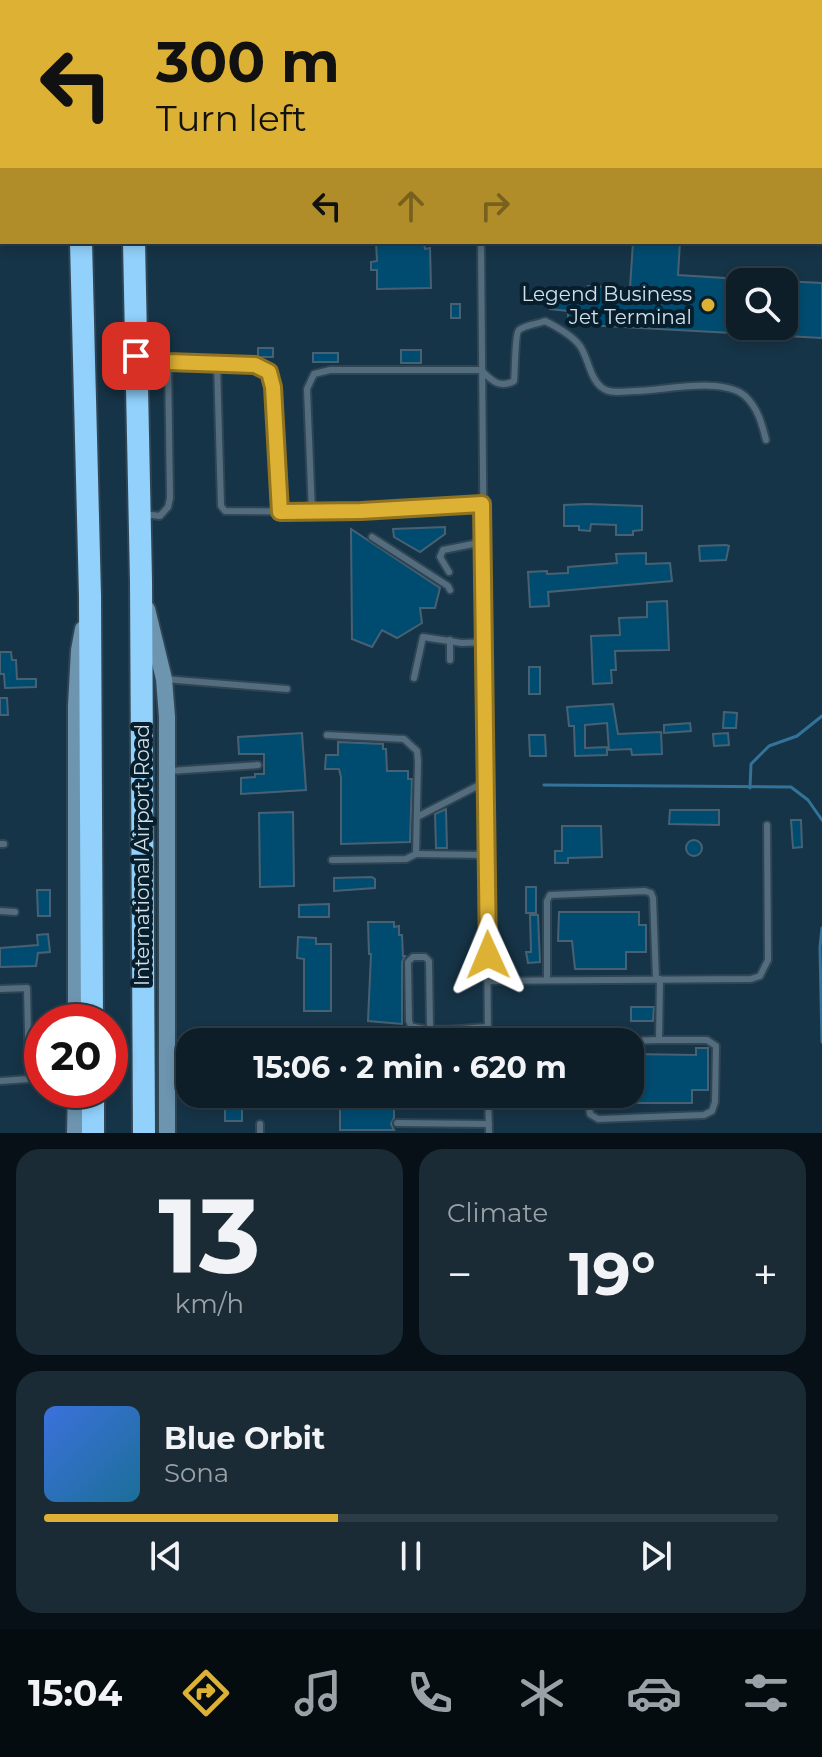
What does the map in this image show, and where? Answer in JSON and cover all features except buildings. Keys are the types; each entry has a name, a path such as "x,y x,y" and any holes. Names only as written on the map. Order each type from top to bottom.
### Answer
{"highway":[{"path":"81,244 90,596 92,1004"},
{"name":"International Airport Road","path":"134,244 141,581 144,1133"},
{"path":"93,1108 93,1133"}],"main road":[{"name":"International Airport Road","path":"141,581 164,679 167,1133"},
{"path":"76,1004 76,706 79,650 90,596"},
{"path":"75,1133 76,1108"}],"lane":[{"path":"430,1028 429,961 425,957 413,957 408,962 411,1026 417,1028 430,1028 487,1027 481,244"},
{"path":"312,513 307,389 314,374 330,370 481,370 500,385 514,381 517,357 515,336 519,330 545,321 572,338 580,347 598,384 607,391 689,387 724,388 744,394 759,414 766,440"},
{"path":"136,356 168,362 255,365 269,372 272,379 280,512"},
{"path":"140,514 160,516 168,507 170,498 168,362"},
{"path":"217,363 221,506 225,511 312,513 482,504"},
{"path":"372,537 450,590"},
{"path":"449,572 440,557 443,550 483,542"},
{"path":"414,678 423,637 462,643 484,642"},
{"path":"450,640 450,660"},
{"path":"164,679 287,689"},
{"path":"327,735 404,739 412,744 418,761 416,854"},
{"path":"166,771 258,765"},
{"path":"417,817 485,782"},
{"path":"489,981 751,979 760,976 768,960 767,825"},
{"path":"332,860 406,859 416,854 487,855"},
{"path":"547,979 547,901 550,895 645,891 653,898 659,1040"},
{"path":"0,911 15,912"},
{"path":"0,989 27,988 29,1079 0,1081"},
{"path":"588,1108 595,1118 709,1114 715,1102 717,1049 714,1043 707,1040 644,1040"},
{"path":"488,1108 489,1133"},
{"path":"397,1123 489,1124"},
{"path":"260,1124 260,1133"}],"shaded area":[{"path":"0,244 822,244 822,1133 0,1133"}],"waterway":[{"path":"750,788 751,764 769,746 797,736 822,716"},
{"path":"544,785 791,787 808,800 822,820"},
{"path":"822,928 822,1042"}],"place":[{"name":"Legend Business Jet Terminal","path":"708,305"}],"route":[{"path":"136,356 168,362 255,365 269,372 273,387 280,512 482,504 488,955"}]}
